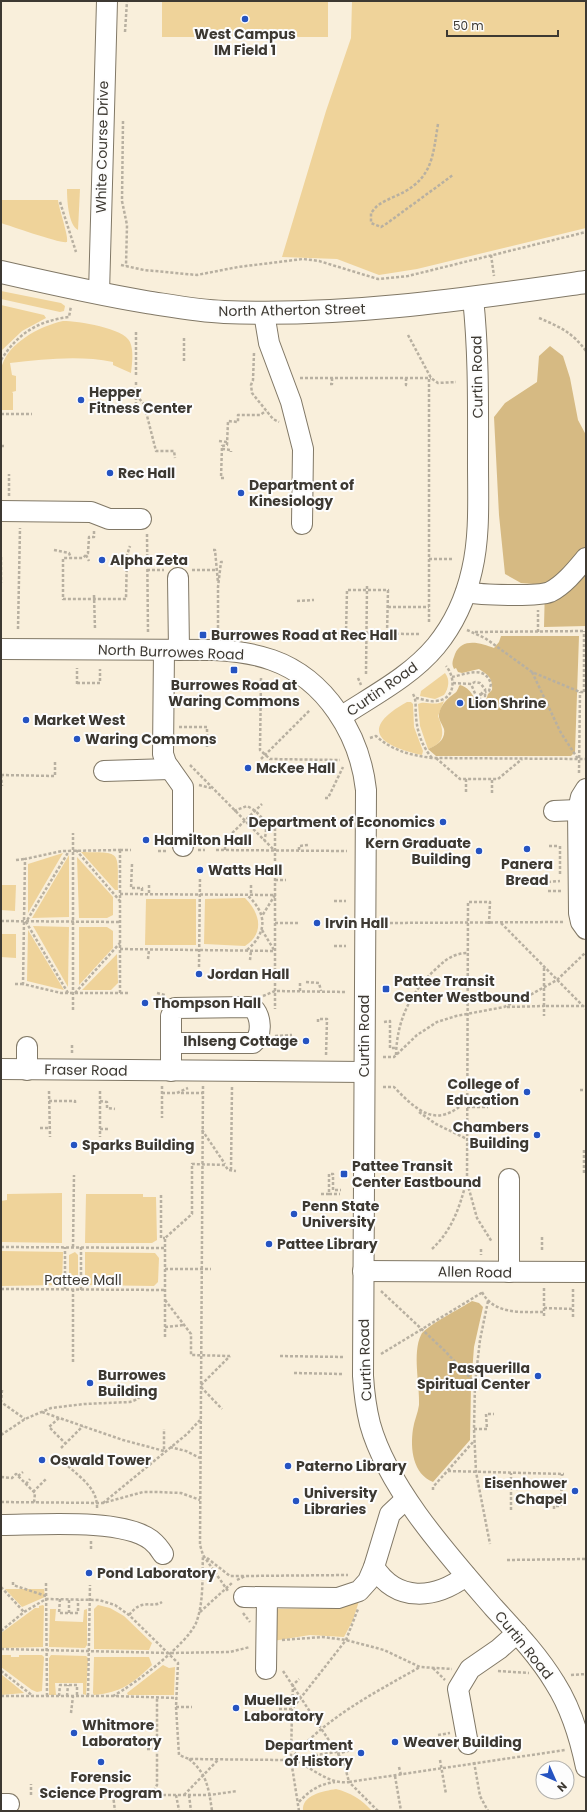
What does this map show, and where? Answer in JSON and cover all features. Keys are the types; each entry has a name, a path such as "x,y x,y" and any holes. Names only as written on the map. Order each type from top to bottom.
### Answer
{"main road":[{"name":"North Atherton Street","path":"1,272 99,293 193,310 264,312 324,312 473,298 586,282"}],"street":[{"name":"White Course Drive","path":"99,293 107,1"},
{"name":"Curtin Road","path":"473,298 478,356 478,489 475,554 466,592 448,630 426,657 398,680 342,716 364,771 366,790 363,1271 363,1376 365,1403 377,1444 393,1477 406,1499 466,1576 517,1633 542,1664 555,1684 571,1716 586,1767"},
{"path":"264,312 268,343 291,402 303,449 302,524"},
{"path":"5,506 91,512 109,519 144,526"},
{"path":"466,592 483,594 548,592 561,584 586,558"},
{"path":"183,574 172,650 163,754 178,765 183,787 189,849"},
{"name":"North Burrowes Road","path":"1,649 214,650 244,652 273,660 293,670 308,680 342,716"},
{"path":"104,771 178,765"},
{"path":"583,782 578,810 579,913 581,922 586,929"},
{"path":"554,810 578,810"},
{"path":"171,1043 171,1071"},
{"path":"27,1047 27,1070"},
{"name":"Fraser Road","path":"1,1069 364,1072"},
{"path":"509,1179 509,1272"},
{"name":"Allen Road","path":"363,1271 586,1272"},
{"path":"238,1599 338,1598 358,1591 368,1581 374,1567 390,1514 406,1499"},
{"path":"1,1525 97,1526 124,1530 150,1540 163,1554"},
{"path":"374,1567 381,1578 402,1592 421,1594 435,1592 452,1586 466,1576"},
{"path":"267,1598 265,1645 273,1668"},
{"path":"468,1744 458,1689 470,1669 517,1633"}],"path":[{"path":"125,34 127,1"},
{"path":"122,116 122,201 127,225 126,266"},
{"path":"438,124 433,153 426,174 416,185 376,207 371,212 371,223 381,227 453,175"},
{"path":"60,202 76,252"},
{"path":"121,265 144,270 197,275 238,267 303,259 319,261 369,277 387,279 408,276 586,232"},
{"path":"491,256 494,276"},
{"path":"1,360 16,340 26,332 50,320 69,318 71,305"},
{"path":"538,318 565,329 577,339 586,351"},
{"path":"136,330 136,375"},
{"path":"408,335 430,378 429,622"},
{"path":"184,338 184,363"},
{"path":"254,349 250,389 252,393 276,421 295,422"},
{"path":"292,378 430,378 438,383 456,382"},
{"path":"330,384 332,384 332,378"},
{"path":"406,378 406,385 408,385"},
{"path":"136,382 136,405"},
{"path":"136,395 144,404 156,451 174,451 174,458"},
{"path":"146,410 150,409 154,411"},
{"path":"224,478 222,478 222,446 227,445 228,421 238,422 238,415 260,415 266,411"},
{"path":"1,414 16,412 32,414"},
{"path":"219,441 227,442"},
{"path":"222,449 231,450 231,452"},
{"path":"5,506 9,474"},
{"path":"18,629 20,522"},
{"path":"144,526 148,639"},
{"path":"94,530 94,537 88,536 88,553 83,558 63,558 63,599 94,597 126,599 127,555 130,546"},
{"path":"54,550 69,553 71,558"},
{"path":"213,550 216,550 218,585"},
{"path":"86,555 89,561"},
{"path":"1,557 1,583"},
{"path":"429,559 453,560"},
{"path":"218,628 218,585 221,562 223,562"},
{"path":"183,574 216,570"},
{"path":"366,674 367,586"},
{"path":"346,634 346,590 388,590 388,634"},
{"path":"94,597 95,629"},
{"path":"297,601 314,600"},
{"path":"388,607 429,607"},
{"path":"464,629 473,632 495,644 532,672 583,692"},
{"path":"473,632 585,631 583,692 578,759 578,771 583,782"},
{"path":"296,633 419,634"},
{"path":"416,698 440,700 449,694 453,682 452,676 446,666"},
{"path":"77,668 77,684 100,683 100,669"},
{"path":"452,676 472,672 483,673 487,676 491,684 489,690 485,692 484,696 480,692 481,699 478,698 470,684"},
{"path":"532,672 561,733 578,759"},
{"path":"261,678 260,750 270,759 340,760"},
{"path":"453,682 470,684 475,682 480,683 485,692"},
{"path":"413,694 416,698 417,728 425,749 432,758"},
{"path":"261,759 310,710"},
{"path":"174,726 207,727 207,747"},
{"path":"376,736 400,752 412,756 432,758 586,759"},
{"path":"436,758 460,779 498,779 523,759"},
{"path":"2,786 1,775 55,776 55,762"},
{"path":"178,765 234,811 275,850"},
{"path":"325,798 328,798 343,767"},
{"path":"466,779 466,793"},
{"path":"492,779 492,793"},
{"path":"225,850 225,840 262,804"},
{"path":"234,811 247,806 254,811 266,823 267,829 264,840"},
{"path":"266,823 275,823 275,1012"},
{"path":"72,1010 74,993 73,833"},
{"path":"299,850 299,846 308,845"},
{"path":"549,846 560,846"},
{"path":"158,851 189,849"},
{"path":"25,922 69,850"},
{"path":"16,860 69,850 131,850"},
{"path":"74,850 120,901"},
{"path":"120,850 120,993"},
{"path":"216,850 347,851"},
{"path":"24,984 25,859"},
{"path":"132,864 131,888 142,888 142,894"},
{"path":"199,967 200,877"},
{"path":"275,880 286,880"},
{"path":"548,882 560,882"},
{"path":"149,885 149,894"},
{"path":"251,885 251,895"},
{"path":"548,891 561,891"},
{"path":"120,894 275,895"},
{"path":"247,895 254,902 262,916 262,930 275,951"},
{"path":"262,916 275,895"},
{"path":"489,924 490,901 468,900 467,1182 472,1204 479,1223 487,1236 496,1246"},
{"path":"334,901 346,901"},
{"path":"1,921 120,922"},
{"path":"25,922 68,993"},
{"path":"385,923 489,924 566,922"},
{"path":"275,923 299,923"},
{"path":"334,923 346,923"},
{"path":"501,923 586,1009"},
{"path":"246,950 253,944 262,930"},
{"path":"74,993 120,943"},
{"path":"334,946 346,946"},
{"path":"120,949 275,951"},
{"path":"148,959 149,950"},
{"path":"250,960 251,950"},
{"path":"504,1007 544,988 557,980 586,952"},
{"path":"396,1055 400,1022 409,1003 420,986 448,959 455,955 468,953"},
{"path":"581,956 586,956"},
{"path":"544,967 544,1016"},
{"path":"300,982 300,991"},
{"path":"306,982 319,983 322,991"},
{"path":"15,984 24,984 68,993 130,993"},
{"path":"256,999 275,991 346,992"},
{"path":"383,1057 394,1057 426,1028 447,1018 504,1007 583,1006"},
{"path":"318,1022 318,1019 327,1019 326,1072"},
{"path":"384,1022 390,1022 390,1048 396,1048"},
{"path":"274,1036 292,1035"},
{"path":"72,1043 72,1049"},
{"path":"383,1087 394,1088 417,1110 436,1124 467,1139"},
{"path":"231,1170 232,1090"},
{"path":"580,1090 586,1090"},
{"path":"49,1091 50,1137"},
{"path":"100,1091 100,1137"},
{"path":"162,1118 162,1093 168,1093"},
{"path":"177,1093 203,1093"},
{"path":"113,1696 131,1686 189,1634 196,1624 199,1613 203,1555 200,1545 200,1420 203,1098"},
{"path":"417,1110 435,1115 442,1115 456,1109 467,1100"},
{"path":"49,1101 75,1101 75,1103"},
{"path":"100,1102 108,1102 107,1108 115,1109"},
{"path":"467,1107 488,1107"},
{"path":"467,1125 488,1126"},
{"path":"40,1128 50,1128"},
{"path":"100,1129 109,1129"},
{"path":"202,1130 228,1170 236,1171"},
{"path":"467,1144 488,1144"},
{"path":"584,1150 584,1174 586,1174"},
{"path":"165,1337 165,1238 192,1214 192,1164 225,1165"},
{"path":"329,1194 329,1174 333,1174 333,1190 341,1190"},
{"path":"73,1247 74,1175"},
{"path":"432,1249 452,1225 457,1215 467,1182"},
{"path":"321,1194 340,1194"},
{"path":"161,1196 161,1238 165,1238"},
{"path":"542,1236 542,1250"},
{"path":"1,1247 165,1248"},
{"path":"65,1247 65,1289"},
{"path":"81,1247 81,1290"},
{"path":"165,1269 211,1269"},
{"path":"481,1288 488,1300 494,1306 507,1311 544,1314 544,1286"},
{"name":"Pattee Mall","path":"1,1289 165,1290"},
{"path":"73,1290 73,1362"},
{"path":"382,1291 475,1383"},
{"path":"377,1357 483,1292"},
{"path":"573,1295 573,1317"},
{"path":"165,1300 191,1334 190,1355 230,1356 201,1386"},
{"path":"488,1300 480,1340 475,1383 474,1441 476,1472 490,1544"},
{"path":"544,1308 573,1309"},
{"path":"165,1327 184,1325"},
{"path":"280,1356 343,1357"},
{"path":"294,1373 343,1374"},
{"path":"201,1386 222,1409"},
{"path":"2,1390 1,1403 25,1419"},
{"path":"1,1435 25,1419 51,1408 84,1404 130,1402 138,1399 143,1390"},
{"path":"41,1412 130,1443 164,1452"},
{"path":"474,1429 487,1429 486,1414 494,1414"},
{"path":"59,1418 49,1428 66,1443"},
{"path":"103,1503 187,1434 200,1420"},
{"path":"62,1448 83,1426"},
{"path":"164,1429 164,1452"},
{"path":"433,1490 474,1441"},
{"path":"170,1447 186,1450 200,1459"},
{"path":"68,1466 92,1489 98,1503 97,1526"},
{"path":"448,1471 563,1474 561,1506 554,1506 554,1508"},
{"path":"1,1477 12,1478 16,1474 18,1476 23,1472"},
{"path":"510,1510 511,1473"},
{"path":"18,1476 33,1492 34,1502"},
{"path":"33,1492 47,1478"},
{"path":"26,1484 30,1479"},
{"path":"511,1488 517,1489 520,1485 526,1487 528,1484 520,1481"},
{"path":"1,1502 103,1503 143,1492 181,1493 200,1500"},
{"path":"203,1555 230,1576 245,1576"},
{"path":"203,1555 238,1599 265,1645"},
{"path":"507,1560 586,1559"},
{"path":"13,1582 13,1585 46,1598 108,1602 129,1615 169,1653 178,1663 176,1707 177,1749 179,1755 189,1759 291,1760 351,1750"},
{"path":"46,1583 47,1696"},
{"path":"88,1696 90,1585"},
{"path":"1,1587 24,1612"},
{"path":"292,1710 346,1640 360,1606 360,1596 358,1591"},
{"path":"1,1631 24,1612 46,1598"},
{"path":"60,1599 59,1613 78,1613 78,1600"},
{"path":"69,1600 69,1613"},
{"path":"129,1615 134,1609 142,1604 162,1602"},
{"path":"1,1649 169,1653 230,1652 283,1640 322,1637 346,1640 384,1650 420,1667 454,1669"},
{"path":"291,1760 322,1730 355,1705 420,1667"},
{"path":"273,1668 293,1685 300,1698 344,1763 349,1782 378,1811"},
{"path":"1,1671 33,1696"},
{"path":"569,1675 586,1674"},
{"path":"299,1679 293,1685 291,1760 300,1811"},
{"path":"59,1696 60,1685 77,1685 77,1696"},
{"path":"67,1696 68,1685"},
{"path":"1,1696 113,1696 177,1698"},
{"path":"71,1713 73,1696"},
{"path":"150,1795 157,1785 157,1698"},
{"path":"176,1707 192,1707"},
{"path":"279,1709 292,1710"},
{"path":"147,1749 156,1749"},
{"path":"298,1803 313,1789 328,1783 395,1776 566,1750"},
{"path":"189,1759 204,1774 210,1795 212,1811"},
{"path":"184,1795 218,1759"},
{"path":"291,1760 302,1763 336,1782"},
{"path":"440,1760 446,1794"},
{"path":"474,1763 479,1791 488,1811"},
{"path":"399,1767 401,1775"},
{"path":"395,1776 401,1811"},
{"path":"31,1784 31,1794"},
{"path":"103,1795 210,1795 237,1791"},
{"path":"113,1795 115,1811"},
{"path":"176,1795 179,1810"},
{"path":"189,1795 191,1811"}],"shaded area":[{"name":"West Campus IM Field 1","path":"162,1 328,1 328,37 162,37"},
{"path":"352,1 586,1 586,228 417,269 379,275 337,259 282,257 326,111 351,38"},
{"path":"67,189 80,189 78,230 72,223 70,217"},
{"path":"1,200 58,200 67,235 67,242 46,238 1,223"},
{"path":"1,291 61,303 65,306 64,311 60,312 1,299"},
{"path":"1,305 44,315 46,318 22,331 1,351"},
{"path":"63,321 100,326 126,337 130,342 132,349 131,373 113,365 113,362 88,359 49,359 10,363 12,375 16,376 16,391 12,392 13,410 1,410 1,370 9,352 16,344 34,332 54,323"},
{"path":"550,346 563,356 570,378 578,420 586,435 586,626 544,627 545,585 521,583 505,574 499,515 494,417 505,403 537,382 539,356"},
{"path":"501,636 579,636 575,752 571,756 436,756 428,749 438,744 444,736 444,729 439,718 440,710 445,702 456,692 460,685 470,691 475,698 481,702 486,700 488,694 492,690 491,680 479,669 462,673 458,672 456,668 454,669 453,662 458,649 467,643 478,643 494,648 499,642"},
{"path":"445,673 448,678 448,684 444,695 435,699 420,696 421,691"},
{"path":"444,701 438,716 442,727 441,740 428,749 420,726 418,704 441,703"},
{"path":"407,702 411,702 413,704 414,727 423,751 422,755 395,747 380,735 379,728 383,720"},
{"path":"81,852 104,853 114,856 117,860 118,867 118,890 115,890"},
{"path":"63,853 28,913 28,864"},
{"path":"69,855 69,917 32,918"},
{"path":"77,857 113,897 113,915 107,918 79,918"},
{"path":"1,885 16,885 15,911 1,910"},
{"path":"245,898 254,910 258,923 256,935 251,941 245,946 204,944 205,899"},
{"path":"146,899 196,899 196,945 145,945"},
{"path":"33,926 69,927 68,987"},
{"path":"79,927 107,927 113,931 113,948 79,985"},
{"path":"28,930 64,990 27,981"},
{"path":"1,934 16,934 16,958 1,957"},
{"path":"117,954 118,983 111,990 82,990"},
{"path":"62,1193 62,1243 1,1242 1,1201 7,1200 7,1194"},
{"path":"86,1194 143,1194 143,1197 156,1197 157,1240 152,1243 85,1243"},
{"path":"1,1251 63,1252 62,1285 1,1286"},
{"path":"75,1252 78,1255 78,1281 71,1283 69,1281 69,1255"},
{"path":"85,1252 155,1253 159,1258 158,1282 154,1286 85,1285"},
{"path":"472,1301 479,1303 483,1307 474,1347 471,1386 470,1440 433,1482 426,1478 417,1467 414,1460 412,1445 413,1429 419,1405 417,1360 418,1342 421,1335 429,1327"},
{"path":"5,1589 44,1589 45,1597 22,1607"},
{"path":"359,1601 353,1620 344,1637 310,1635 273,1641 275,1609 341,1608"},
{"path":"43,1605 43,1647 1,1648 1,1633 35,1608 39,1608 39,1606"},
{"path":"98,1605 110,1608 124,1616 152,1643 149,1650 94,1649 94,1609"},
{"path":"50,1609 56,1609 55,1621 83,1622 84,1610 87,1609 87,1645 85,1648 49,1647"},
{"path":"1,1655 19,1657 19,1655 42,1655 44,1657 42,1691 37,1692 32,1690 1,1667"},
{"path":"51,1655 86,1656 88,1658 86,1695 83,1694 83,1683 55,1683 56,1695 49,1695 49,1658"},
{"path":"94,1657 149,1657 152,1665 126,1686 112,1692 94,1695"},
{"path":"163,1665 169,1668 175,1667 174,1695 128,1695 127,1693"},
{"path":"1,1674 23,1692 24,1693 1,1695"},
{"path":"336,1789 356,1797 372,1811 303,1811 303,1806 309,1798 326,1791"}],"place":[{"name":"West Campus IM Field 1","path":"245,19"},
{"name":"Hepper Fitness Center","path":"81,400"},
{"name":"Rec Hall","path":"110,473"},
{"name":"Department of Kinesiology","path":"241,493"},
{"name":"Alpha Zeta","path":"102,560"},
{"name":"Burrowes Road at Rec Hall","path":"203,635"},
{"name":"Burrowes Road at Waring Commons","path":"234,670"},
{"name":"Lion Shrine","path":"460,703"},
{"name":"Market West","path":"26,720"},
{"name":"Waring Commons","path":"77,739"},
{"name":"McKee Hall","path":"248,768"},
{"name":"Department of Economics","path":"443,822"},
{"name":"Hamilton Hall","path":"146,840"},
{"name":"Panera Bread","path":"527,849"},
{"name":"Kern Graduate Building","path":"479,851"},
{"name":"Watts Hall","path":"200,870"},
{"name":"Irvin Hall","path":"317,923"},
{"name":"Jordan Hall","path":"199,974"},
{"name":"Pattee Transit Center Westbound","path":"386,989"},
{"name":"Thompson Hall","path":"145,1003"},
{"name":"Ihlseng Cottage","path":"306,1041"},
{"name":"College of Education","path":"527,1092"},
{"name":"Chambers Building","path":"537,1135"},
{"name":"Sparks Building","path":"74,1145"},
{"name":"Pattee Transit Center Eastbound","path":"344,1174"},
{"name":"Penn State University","path":"294,1214"},
{"name":"Pattee Library","path":"269,1244"},
{"name":"Pasquerilla Spiritual Center","path":"538,1376"},
{"name":"Burrowes Building","path":"90,1383"},
{"name":"Oswald Tower","path":"42,1460"},
{"name":"Paterno Library","path":"288,1466"},
{"name":"Eisenhower Chapel","path":"575,1491"},
{"name":"University Libraries","path":"296,1501"},
{"name":"Pond Laboratory","path":"89,1573"},
{"name":"Mueller Laboratory","path":"236,1708"},
{"name":"Whitmore Laboratory","path":"74,1733"},
{"name":"Weaver Building","path":"395,1742"},
{"name":"Department of History","path":"361,1753"},
{"name":"Forensic Science Program","path":"101,1762"}]}
